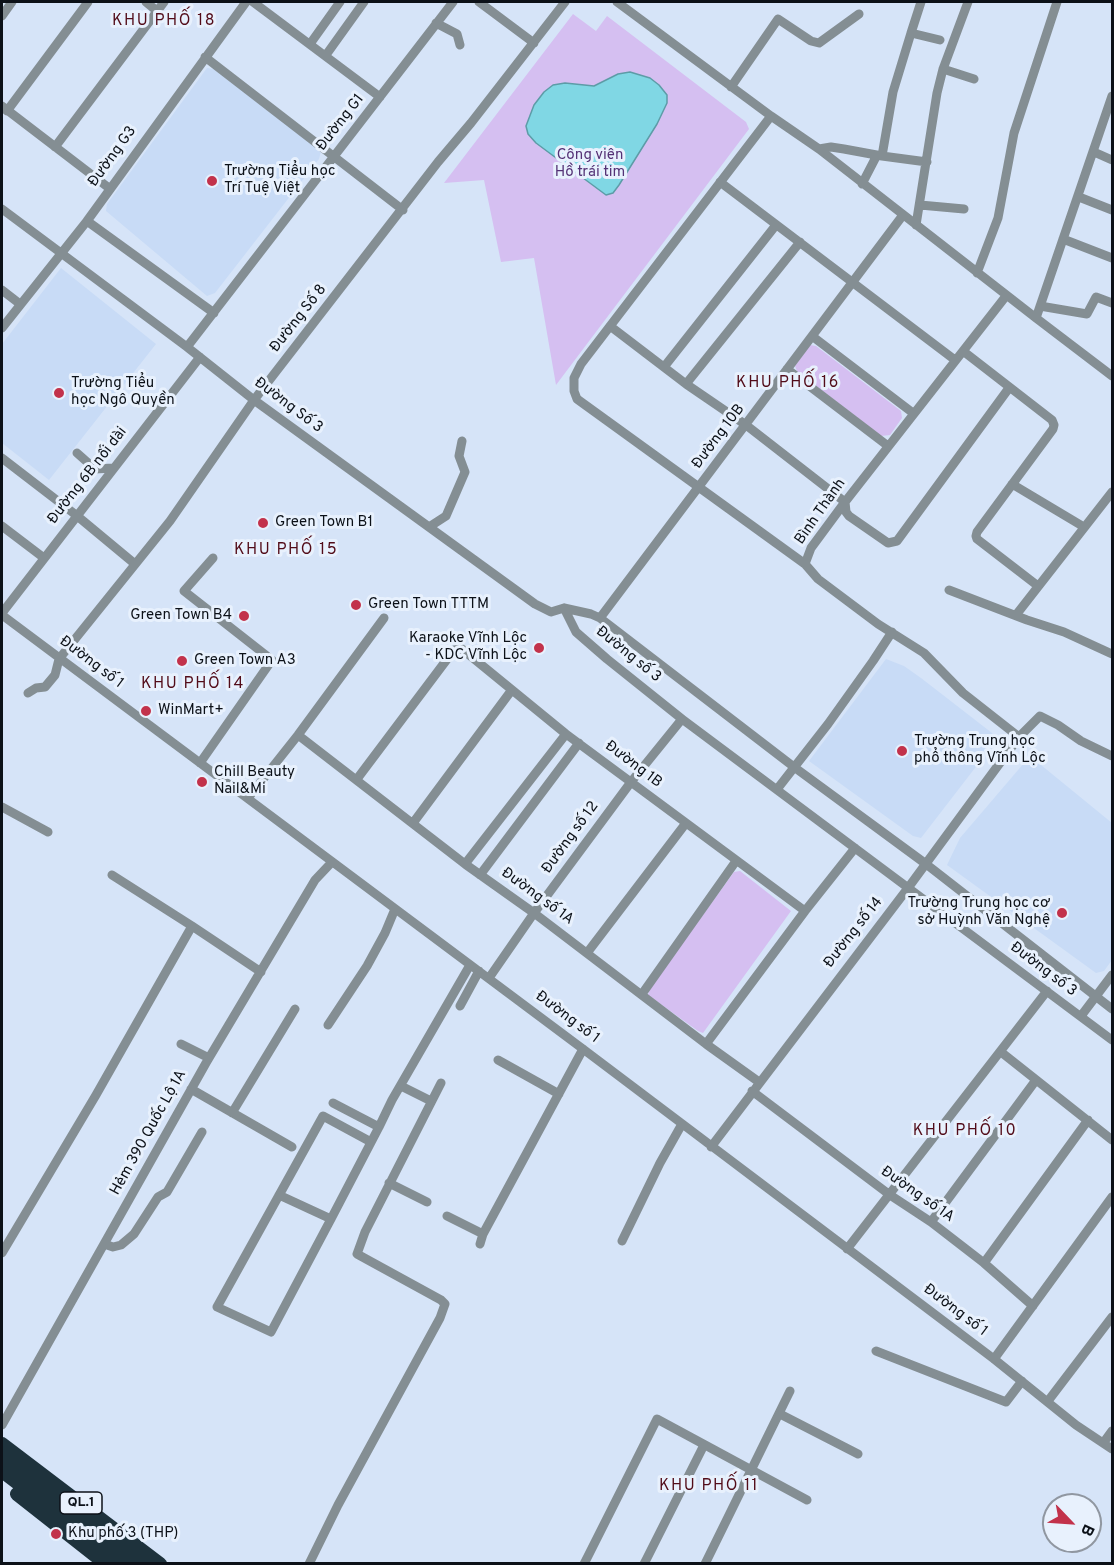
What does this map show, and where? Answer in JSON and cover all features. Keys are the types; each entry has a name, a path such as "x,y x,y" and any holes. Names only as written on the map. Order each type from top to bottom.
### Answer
{"highway":[{"name":"QL.1","path":"2,1444 160,1563"},
{"name":"QL.1","path":"2,1456 145,1563"},
{"name":"QL.1","path":"3,1478 96,1561"},
{"name":"QL.1","path":"3,1478 124,1563"}],"street":[{"path":"2,16 12,2"},
{"path":"88,2 4,108 109,188"},
{"path":"146,2 157,11"},
{"path":"55,147 164,2"},
{"name":"Đường G3","path":"2,328 87,221 246,2"},
{"path":"253,2 380,97"},
{"path":"310,44 340,2"},
{"path":"326,55 364,2"},
{"name":"Đường G1","path":"188,347 453,2"},
{"path":"479,2 534,42"},
{"name":"Đường Số 8","path":"28,693 36,688 45,687 55,675 59,659 170,521 255,400 438,162 566,2"},
{"path":"617,2 819,149 1006,296 1113,376"},
{"path":"862,183 879,156 893,92 921,2"},
{"path":"916,225 937,93 943,69 968,2"},
{"path":"977,273 998,218 1014,133 1057,2"},
{"path":"731,87 778,20 811,41 819,43 859,14"},
{"path":"436,23 457,33 460,45"},
{"path":"911,33 940,40"},
{"path":"205,57 403,210"},
{"path":"943,69 974,79"},
{"path":"1036,318 1113,96"},
{"path":"771,116 610,326 574,378 573,391 577,399 805,564"},
{"path":"819,149 844,148 879,156 927,162"},
{"path":"1094,152 1113,160"},
{"path":"720,182 956,360"},
{"path":"1079,197 1113,210"},
{"path":"920,205 964,209"},
{"name":"Đường Số 3","path":"2,209 188,347 255,400 535,604 551,612 564,608"},
{"name":"Đường 10B","path":"600,618 903,215"},
{"path":"87,221 214,313"},
{"path":"664,367 776,225"},
{"path":"1063,239 1113,258"},
{"path":"686,384 800,242"},
{"path":"2,290 20,304"},
{"name":"Bình Thành","path":"1006,296 845,502 811,548 805,564 818,579 924,652 963,693 1019,737"},
{"path":"1040,306 1087,314 1096,297 1113,303"},
{"path":"610,326 686,384 746,425 845,502 849,516 888,543 897,541 1009,388"},
{"path":"812,336 913,413"},
{"path":"963,351 1052,420 1054,425 976,536 1038,586"},
{"name":"Đường 6B nối dài","path":"2,614 76,515 200,357"},
{"path":"787,369 888,446"},
{"path":"429,527 447,516 465,472 459,456 462,441"},
{"path":"77,453 95,469 113,468"},
{"path":"2,458 135,564"},
{"path":"1012,484 1084,527"},
{"path":"1016,615 1113,492"},
{"path":"2,526 44,558"},
{"path":"200,763 272,660 184,591 213,558"},
{"path":"950,590 1113,654"},
{"name":"Đường số 3","path":"564,608 600,618 794,767 926,864 1113,1009"},
{"name":"Đường số 3","path":"564,608 576,632 607,659 682,718 1113,1040"},
{"name":"Đường số 1","path":"2,614 59,659 584,1049 994,1359 1076,1425 1113,1449"},
{"path":"248,798 298,735 384,618"},
{"path":"778,788 834,715 892,632"},
{"name":"Đường 1B","path":"357,779 454,650 462,649 566,734 805,911"},
{"path":"413,823 511,691"},
{"name":"Đường số 14","path":"711,1147 908,888 1019,737 1040,716 1081,741 1113,756"},
{"name":"Đường số 12","path":"489,978 631,782 682,718"},
{"path":"465,864 566,734"},
{"name":"Đường số 1A","path":"298,735 465,864 759,1082"},
{"path":"480,875 579,743"},
{"path":"2,807 48,832"},
{"path":"587,953 686,823"},
{"path":"706,1044 855,848"},
{"path":"642,994 736,861"},
{"name":"Hẻm 390 Quốc Lộ 1A","path":"2,1425 209,1058 315,880 333,862"},
{"path":"112,875 261,972"},
{"path":"328,1025 367,966 395,909"},
{"path":"2,1253 96,1095 192,926"},
{"path":"371,1142 323,1116 217,1308 271,1332 401,1086 470,965"},
{"path":"460,1006 479,971"},
{"path":"1081,1016 1113,975"},
{"path":"848,1249 1047,991"},
{"path":"232,1113 295,1009"},
{"path":"182,1044 209,1058"},
{"path":"447,1216 482,1239 584,1049"},
{"path":"1001,1052 1113,1140"},
{"path":"498,1060 559,1094"},
{"path":"931,1222 1036,1080"},
{"path":"309,1563 440,1318 445,1304 357,1254 364,1232 441,1083"},
{"path":"401,1086 431,1101"},
{"path":"191,1089 292,1148"},
{"name":"Đường số 1A","path":"752,1091 890,1195 931,1222 1034,1306"},
{"path":"333,1103 379,1128"},
{"path":"984,1263 1088,1120"},
{"path":"622,1241 660,1162 682,1124"},
{"path":"104,1244 112,1247 121,1245 134,1234 158,1197 167,1192 202,1132"},
{"path":"389,1183 427,1202"},
{"path":"279,1195 331,1219"},
{"path":"994,1359 1109,1210 1113,1197"},
{"path":"1048,1401 1113,1317"},
{"path":"876,1351 1006,1402 1022,1381"},
{"path":"705,1563 753,1470 790,1391"},
{"path":"780,1414 858,1454"},
{"path":"584,1563 657,1419 807,1500"},
{"path":"1104,1442 1113,1431"},
{"path":"644,1563 704,1445"}],"shaded area":[{"name":"Trường Tiểu học Trí Tuệ Việt","path":"207,68 214,69 321,151 319,159 215,293 207,296 106,211 107,204"},
{"name":"Trường Tiểu học Ngô Quyền","path":"61,268 156,344 49,480 2,443 2,344"},
{"name":"Trường Trung học phổ thông Vĩnh Lộc","path":"886,659 904,666 921,678 992,733 995,742 921,838 913,836 809,761"},
{"name":"Trường Trung học cơ sở Huỳnh Văn Nghệ","path":"1030,756 1112,823 1112,960 1104,971 1096,973 947,865 960,838"}],"green space":[{"name":"Công viên Hồ trái tim","path":"573,14 596,31 607,16 746,122 749,129 556,385 534,258 501,262 484,180 444,183"},
{"path":"810,345 816,346 901,411 902,418 890,435 881,436 797,371 795,366"},
{"path":"740,871 791,911 703,1033 648,995 650,988 734,872"}],"water":[{"path":"630,72 650,78 659,85 667,95 667,103 657,124 619,185 613,193 606,195 536,143 528,134 526,126 534,105 553,85 565,83 594,86 618,74"}],"place":[{"name":"Trường Tiểu học Trí Tuệ Việt","path":"212,181"},
{"name":"Trường Tiểu học Ngô Quyền","path":"59,393"},
{"name":"Green Town B1","path":"263,523"},
{"name":"Green Town TTTM","path":"356,605"},
{"name":"Green Town B4","path":"244,616"},
{"name":"Karaoke Vĩnh Lộc - KDC Vĩnh Lộc","path":"539,648"},
{"name":"Green Town A3","path":"182,661"},
{"name":"WinMart+","path":"146,711"},
{"name":"Trường Trung học phổ thông Vĩnh Lộc","path":"902,751"},
{"name":"Chill Beauty Nail&Mi","path":"202,782"},
{"name":"Trường Trung học cơ sở Huỳnh Văn Nghệ","path":"1062,913"},
{"name":"Khu phố 3 (THP)","path":"56,1534"}],"district":[{"name":"KHU PHỐ 18","path":"164,22"},
{"name":"KHU PHỐ 16","path":"788,384"},
{"name":"KHU PHỐ 15","path":"286,551"},
{"name":"KHU PHỐ 14","path":"193,685"},
{"name":"KHU PHỐ 10","path":"965,1132"},
{"name":"KHU PHỐ 11","path":"709,1487"}]}
